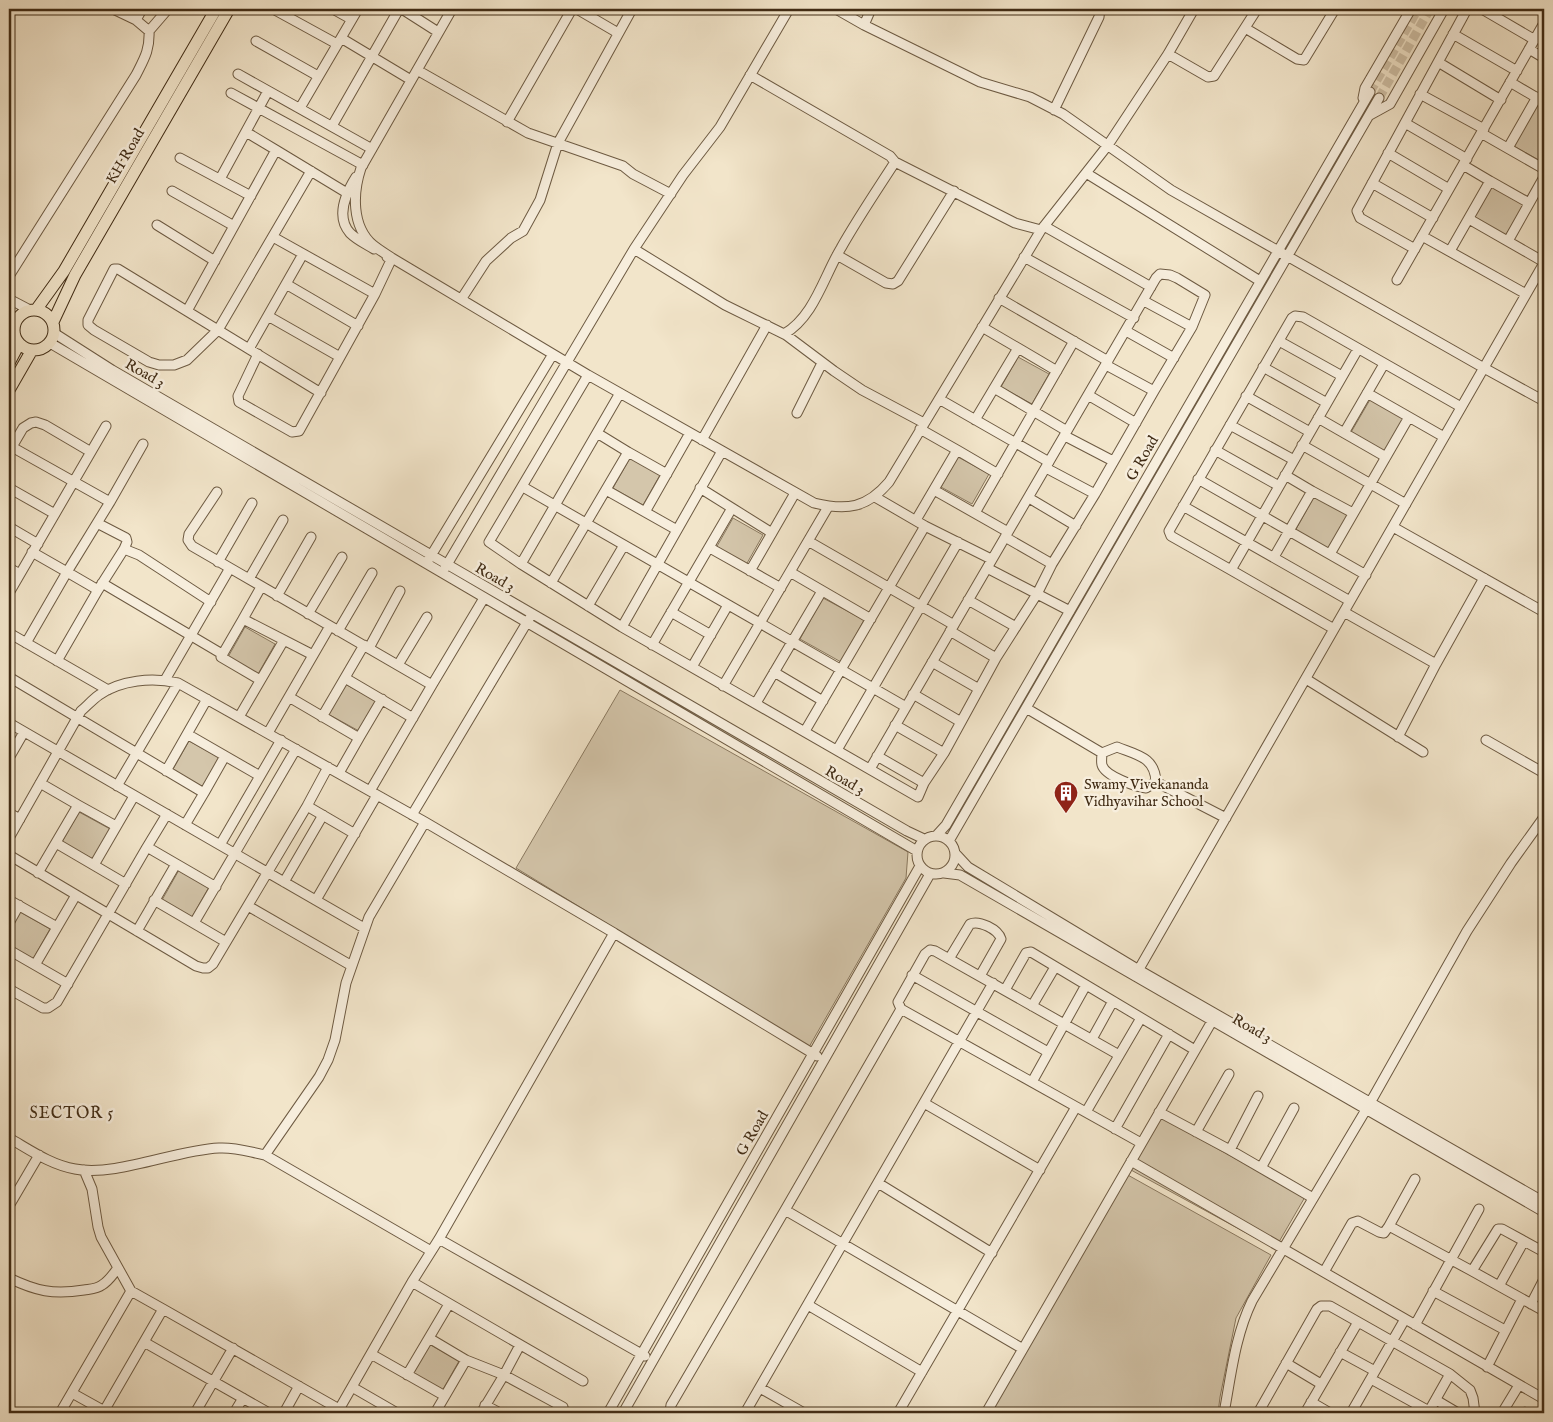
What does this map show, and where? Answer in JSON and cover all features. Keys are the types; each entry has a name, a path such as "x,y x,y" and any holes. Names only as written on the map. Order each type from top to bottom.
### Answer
{"main road":[{"name":"KH Road","path":"33,310 64,271 216,9"},
{"name":"KH Road","path":"53,322 76,275 229,9"},
{"path":"33,310 48,316 53,322 52,338 45,348 32,350 19,344 14,334 12,319 33,310"},
{"path":"9,362 19,344"},
{"path":"9,390 32,350"}],"street":[{"path":"9,276 136,75 148,52 150,43 149,31 139,12 113,9"},
{"path":"149,31 168,9"},
{"path":"333,9 352,20"},
{"path":"300,108 358,9"},
{"path":"332,126 401,9 438,32"},
{"path":"452,9 347,192 343,204 343,217 349,232 375,250 462,298 620,394 795,493 814,503 828,507 848,507 862,504 875,497 890,482 1042,228 1108,145 1168,54 1194,9"},
{"path":"507,122 572,9"},
{"path":"577,9 618,33"},
{"path":"462,298 486,261 500,247 523,231 540,200 558,143 632,9"},
{"path":"442,574 634,249 683,175 720,127 789,9"},
{"path":"836,9 864,25 980,82 1030,97 1054,110 1172,190 1484,368 1544,400"},
{"path":"864,25 871,9"},
{"path":"1054,110 1100,17 1100,9"},
{"path":"1168,54 1208,77 1217,74 1257,9"},
{"path":"1244,28 1297,59 1304,60 1335,9"},
{"path":"1360,108 1365,88 1411,9"},
{"path":"1369,116 1390,104 1444,9"},
{"path":"1415,249 1360,218 1357,211 1467,9"},
{"path":"1482,9 1535,40"},
{"path":"275,10 372,56 412,80"},
{"path":"1397,280 1544,23"},
{"path":"1453,34 1517,71"},
{"path":"256,41 318,76"},
{"path":"1529,49 1544,58"},
{"path":"1438,62 1500,100"},
{"path":"417,70 528,133 623,166 633,174 671,194"},
{"path":"238,74 372,149"},
{"path":"750,75 890,156 895,162 1015,223 1042,228 1151,287"},
{"path":"1508,148 1541,100 1510,82"},
{"path":"220,179 268,91"},
{"name":"G Road","path":"936,836 946,825 1370,92"},
{"path":"231,93 362,166"},
{"path":"1420,94 1544,169"},
{"name":"G Road","path":"949,841 1379,98"},
{"path":"1405,123 1465,162 1490,181 1529,203"},
{"path":"246,132 347,192"},
{"path":"187,311 276,150"},
{"path":"1388,153 1450,189"},
{"path":"180,158 251,196"},
{"path":"784,334 794,328 814,301 837,255 895,162"},
{"path":"362,166 356,183 357,217 363,232 372,244 392,258"},
{"path":"311,171 218,330 187,360 174,365 159,365 148,362 88,325 89,314 115,268 187,311 218,330 249,349 258,354 320,393"},
{"path":"1086,173 1260,281"},
{"path":"1508,241 1544,177"},
{"path":"1450,251 1490,181"},
{"path":"1372,183 1432,218"},
{"path":"172,191 234,226"},
{"path":"837,255 886,283 893,284 898,281 954,191"},
{"path":"1137,973 1544,262 1468,219"},
{"path":"157,225 215,261"},
{"path":"1422,236 1526,294"},
{"path":"273,237 376,294"},
{"path":"634,249 725,304 784,334 862,390 998,474"},
{"path":"249,349 303,254"},
{"path":"1024,257 1134,318"},
{"path":"258,354 238,396 239,402 292,432 296,432 302,428 376,294 392,258"},
{"path":"588,375 489,542 551,583 652,645 918,797 924,783 944,753 996,658 1038,594 1052,564 1192,327 1205,295 1177,278 1164,274 1160,274 1156,278 870,769"},
{"path":"286,284 358,326"},
{"path":"999,298 1154,391"},
{"path":"9,299 33,310"},
{"path":"1144,301 1192,327"},
{"path":"268,316 340,357"},
{"path":"1334,629 1170,534 1170,526 1292,318 1303,317 1461,407"},
{"path":"702,440 767,325"},
{"path":"982,327 1057,371"},
{"path":"1126,331 1174,358"},
{"name":"Road 3","path":"52,338 112,370 907,831 924,839"},
{"name":"Road 3","path":"52,338 442,574 917,851"},
{"path":"1278,341 1342,376"},
{"path":"975,513 1074,342"},
{"path":"975,420 1018,348"},
{"path":"1231,570 1358,349"},
{"path":"426,563 553,354"},
{"path":"797,413 822,363"},
{"path":"1344,433 1384,364"},
{"path":"1263,368 1327,403"},
{"path":"994,388 1113,461"},
{"path":"1367,393 1444,437"},
{"path":"521,564 620,394"},
{"path":"1088,395 1136,423"},
{"path":"1246,396 1310,432"},
{"path":"939,398 1016,443 1095,494"},
{"path":"1330,554 1409,417"},
{"path":"1318,418 1386,457"},
{"path":"91,452 45,425 36,422 22,428 10,450 110,502"},
{"path":"1230,425 1294,460"},
{"path":"9,593 106,426"},
{"path":"597,433 666,474"},
{"path":"645,512 690,433"},
{"path":"26,643 143,444"},
{"path":"1302,445 1406,504"},
{"path":"916,520 957,450"},
{"path":"1215,450 1279,486"},
{"path":"622,627 722,451"},
{"path":"551,583 628,452"},
{"path":"1285,475 1353,514"},
{"path":"1198,479 1366,574"},
{"path":"523,487 906,707"},
{"path":"9,488 55,514"},
{"path":"700,488 772,533"},
{"path":"606,490 677,530"},
{"path":"934,490 975,513 1052,564"},
{"path":"1274,557 1312,490"},
{"path":"217,492 189,534 188,540 192,546 432,685"},
{"path":"750,571 795,493"},
{"path":"875,497 925,526 991,559"},
{"path":"1029,498 1076,526"},
{"path":"218,562 252,503"},
{"path":"1183,506 1350,601"},
{"path":"724,686 828,507"},
{"path":"652,645 732,508"},
{"path":"249,579 284,520"},
{"path":"57,661 127,542 126,538 97,523"},
{"path":"805,732 925,526"},
{"path":"9,527 38,544"},
{"path":"1393,527 1544,612"},
{"path":"277,596 311,537"},
{"path":"808,541 921,606 996,658"},
{"path":"837,750 958,542"},
{"path":"588,606 624,545"},
{"path":"710,548 781,588"},
{"path":"124,549 139,556 211,602"},
{"path":"32,552 67,572 100,587 191,635 222,654"},
{"path":"308,614 342,556"},
{"path":"9,568 20,574"},
{"path":"165,680 230,568"},
{"path":"987,568 1070,611"},
{"path":"790,572 871,619"},
{"path":"268,733 313,655 372,573"},
{"path":"1398,737 1484,578"},
{"path":"260,680 220,657 262,587"},
{"path":"322,717 400,591"},
{"path":"756,703 822,591"},
{"path":"316,900 355,834 413,718 484,598"},
{"path":"968,600 1016,627"},
{"path":"692,667 728,605"},
{"path":"671,612 711,635"},
{"path":"1344,612 1436,664"},
{"path":"412,815 532,614"},
{"path":"398,665 427,617"},
{"path":"243,619 313,655"},
{"path":"9,633 108,690"},
{"path":"239,717 284,640"},
{"path":"932,662 979,689"},
{"path":"774,672 823,701"},
{"path":"9,677 204,793"},
{"path":"345,678 413,718"},
{"path":"1306,679 1423,752"},
{"path":"9,838 81,711 98,696 123,684 165,680 178,683 425,822 824,1060"},
{"path":"117,786 178,683"},
{"path":"913,694 961,722"},
{"path":"289,698 359,738"},
{"path":"166,771 207,699"},
{"path":"339,773 382,700"},
{"path":"1026,708 1102,753"},
{"path":"9,723 364,928"},
{"path":"896,725 944,753"},
{"path":"9,758 24,732"},
{"path":"187,734 260,776"},
{"path":"220,845 280,740"},
{"path":"1486,740 1544,773"},
{"path":"1102,753 1117,747 1148,760 1156,774 1156,782"},
{"path":"194,923 296,749"},
{"path":"1102,753 1101,764 1112,775 1138,787 1146,788 1156,782"},
{"path":"185,825 225,756"},
{"path":"877,756 924,783"},
{"path":"9,855 137,931 203,968 208,968 213,964 248,906 328,767"},
{"path":"1156,782 1226,818"},
{"path":"40,783 116,826"},
{"path":"94,865 134,796"},
{"path":"38,873 78,804"},
{"path":"307,806 355,834"},
{"path":"9,813 20,819"},
{"path":"9,989 42,1008 48,1008 57,1002 167,814"},
{"path":"284,882 323,815"},
{"path":"1225,1412 1239,1335 1245,1315 1368,1106 1467,931 1511,863 1544,817"},
{"path":"265,1155 319,1077 328,1060 335,1040 346,983 364,928 372,911 425,822"},
{"path":"936,836 949,841 955,853 953,865 944,873 930,874 920,866 916,856 924,839 936,836"},
{"path":"56,843 126,884"},
{"path":"147,847 216,887"},
{"name":"Road 3","path":"955,853 968,868 1137,973"},
{"path":"137,931 176,864"},
{"name":"G Road","path":"608,1413 920,866"},
{"name":"Road 3","path":"944,873 960,875 1137,973 1368,1106 1544,1212"},
{"name":"G Road","path":"623,1413 930,874"},
{"path":"35,965 76,895"},
{"path":"9,900 57,927"},
{"path":"154,900 226,942"},
{"path":"9,923 19,905"},
{"path":"248,906 352,966"},
{"path":"949,959 970,924 979,922 985,925 998,933 1001,938 980,976"},
{"path":"84,1170 92,1189 101,1237 131,1291 300,1386 338,1411 412,1282 439,1240 614,933"},
{"path":"9,950 68,984"},
{"path":"1119,1055 935,951 928,951 912,975 898,1002 901,1009 1141,1143"},
{"path":"1005,990 1028,952 1031,952 1195,1050"},
{"path":"1032,1006 1055,967"},
{"path":"912,975 1048,1052"},
{"path":"745,1413 993,983"},
{"path":"1032,1082 1086,985"},
{"path":"1092,1039 1113,1001"},
{"path":"672,1413 670,1412 671,1405 901,1009"},
{"path":"986,1413 1214,1017"},
{"path":"1086,1112 1141,1018"},
{"path":"1115,1129 1168,1034"},
{"path":"1196,1132 1229,1074"},
{"path":"1230,1150 1258,1096"},
{"path":"924,1103 1040,1170"},
{"name":"Road 3","path":"1368,1106 1544,1202"},
{"path":"898,1413 1076,1107"},
{"path":"1261,1168 1294,1108"},
{"path":"1159,1112 1313,1198"},
{"path":"9,1138 55,1163 84,1170 116,1168 197,1150 240,1148 265,1155 431,1250"},
{"path":"9,1206 39,1155"},
{"path":"1131,1161 1544,1399"},
{"path":"1324,1272 1354,1222 1358,1221 1384,1233 1415,1180"},
{"path":"878,1183 992,1252"},
{"path":"1415,1325 1479,1209"},
{"path":"785,1210 1023,1349"},
{"path":"1389,1226 1544,1311"},
{"path":"1472,1272 1498,1229 1502,1229 1544,1252"},
{"path":"439,1240 653,1361"},
{"path":"1499,1286 1524,1241"},
{"path":"9,1278 29,1288 58,1293 98,1288 108,1281 118,1268"},
{"path":"1531,1304 1544,1279"},
{"path":"412,1282 583,1381"},
{"path":"60,1413 131,1291"},
{"path":"1433,1291 1504,1330"},
{"path":"1487,1367 1504,1330 1522,1299"},
{"path":"408,1375 449,1304"},
{"path":"808,1305 922,1372"},
{"path":"1258,1413 1316,1309 1320,1306 1330,1306 1450,1374 1470,1390 1475,1413"},
{"path":"72,1393 106,1412 163,1309"},
{"path":"1351,1413 1405,1319"},
{"path":"1304,1413 1358,1322"},
{"path":"429,1338 466,1360 504,1376 563,1407"},
{"path":"144,1342 269,1413"},
{"path":"500,1413 483,1409 504,1376 520,1345"},
{"path":"195,1413 233,1348"},
{"path":"1340,1352 1429,1412 1450,1374"},
{"path":"371,1354 445,1396"},
{"path":"435,1413 466,1360"},
{"path":"1286,1362 1322,1384"},
{"path":"1502,1413 1519,1385"},
{"path":"284,1413 300,1386"},
{"path":"352,1387 386,1410 397,1413"},
{"path":"760,1388 804,1413"},
{"path":"234,1413 243,1398"},
{"path":"1436,1400 1458,1413"},
{"path":"1311,1402 1330,1413"}],"shaded area":[{"path":"1538,104 1544,108 1544,163 1514,146"},
{"path":"1492,185 1525,205 1505,236 1473,217"},
{"path":"1018,357 1049,374 1032,404 1001,387"},
{"path":"1371,398 1405,417 1384,453 1350,434"},
{"path":"958,457 989,474 972,504 941,487"},
{"path":"630,458 660,475 643,505 613,488"},
{"path":"1315,495 1349,514 1329,550 1295,531"},
{"path":"733,518 763,535 746,565 716,548"},
{"path":"823,598 864,620 841,662 800,639"},
{"path":"245,627 275,644 258,674 228,657"},
{"path":"345,684 376,701 359,731 328,714"},
{"path":"620,690 908,852 906,878 809,1047 516,868"},
{"path":"189,741 220,758 203,788 172,771"},
{"path":"79,812 110,829 93,859 62,842"},
{"path":"179,870 209,887 192,917 162,900"},
{"path":"20,912 50,929 33,959 9,945 9,932"},
{"path":"1160,1117 1305,1197 1276,1247 1274,1248 1131,1170"},
{"path":"1126,1174 1271,1255 1236,1318 1218,1413 989,1413"},
{"path":"429,1344 459,1361 442,1391 412,1374"},
{"path":"1525,1407 1537,1413 1508,1413 1510,1411"}],"tunnel":[{"path":"1370,92 1418,9"},
{"path":"1379,98 1430,9"}],"place":[{"name":"Swamy Vivekananda Vidhyavihar School","path":"1066,814"}],"district":[{"name":"SECTOR 5","path":"72,1112"}]}
